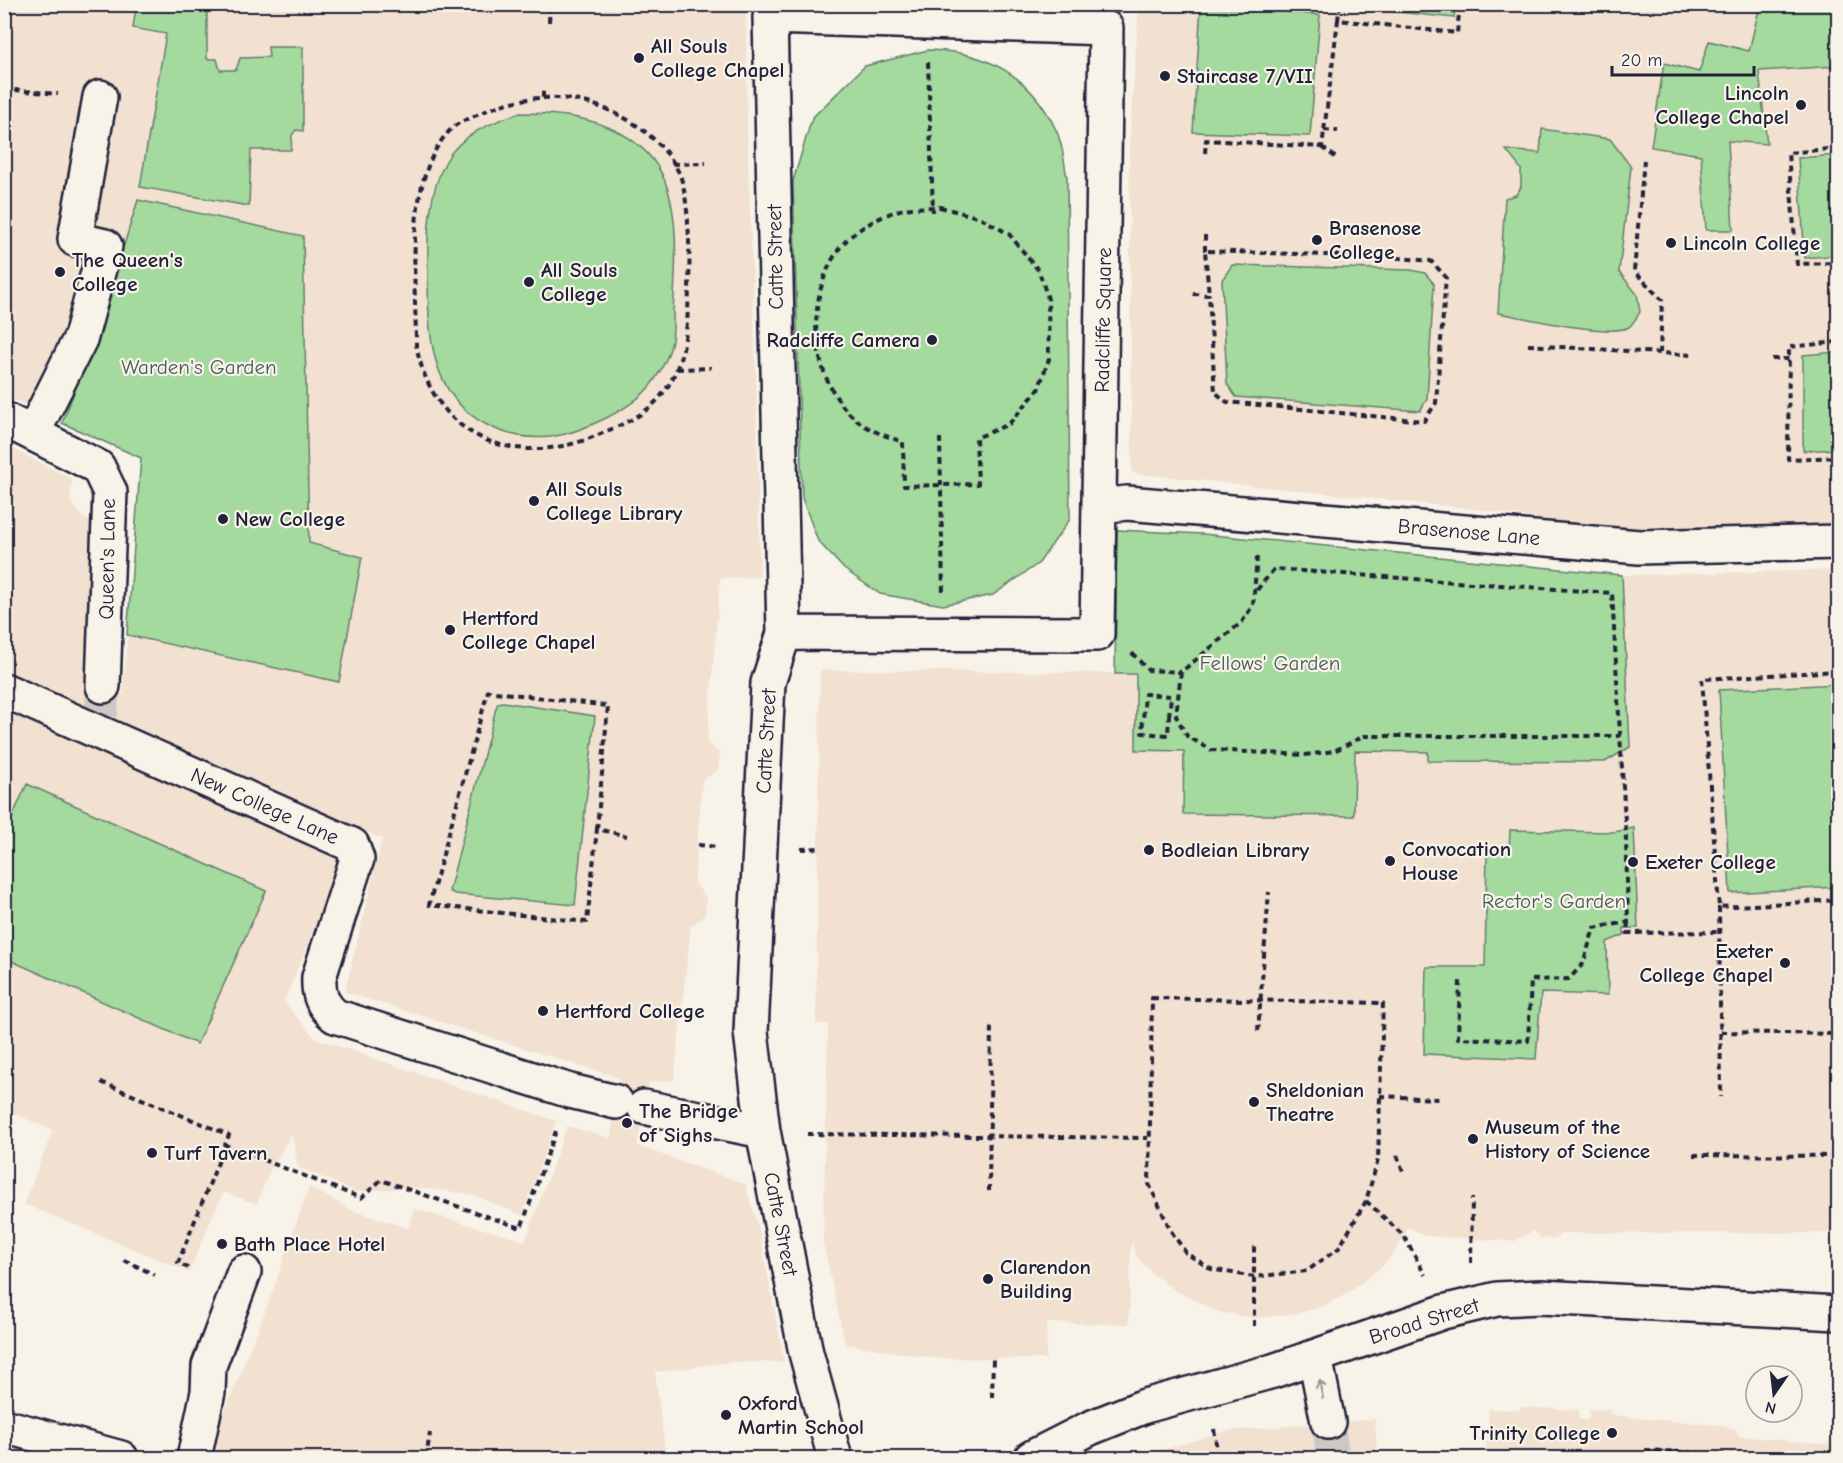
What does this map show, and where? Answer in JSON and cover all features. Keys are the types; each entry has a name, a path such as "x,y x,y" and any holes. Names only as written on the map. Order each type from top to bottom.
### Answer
{"street":[{"name":"Radcliffe Square","path":"770,17 1106,28 1101,506 1097,634 784,633"},
{"name":"Catte Street","path":"770,17 784,633 768,683 751,1032 763,1131 806,1353 835,1458"},
{"path":"19,426 81,337 105,246 75,239 100,97"},
{"name":"Queen's Lane","path":"19,426 98,467 110,492 102,712"},
{"name":"Brasenose Lane","path":"1101,506 1127,504 1639,547 1839,542"},
{"name":"New College Lane","path":"4,690 102,712 352,845 357,859 319,976 318,991 325,1007 335,1016 570,1091 763,1131"},
{"path":"194,1458 208,1392 209,1366 244,1272"},
{"name":"Broad Street","path":"1031,1458 1090,1428 1145,1406 1315,1357 1443,1312 1497,1299 1541,1297 1839,1313"},
{"path":"1315,1357 1328,1422"},
{"path":"4,1426 121,1458"}],"path":[{"path":"549,22 550,4"},
{"path":"1322,147 1340,4"},
{"path":"1338,20 1457,33 1461,4"},
{"path":"927,21 933,210"},
{"path":"4,89 100,97"},
{"path":"543,91 543,98"},
{"path":"562,97 624,117 659,144 673,164 679,174 687,216 689,250 684,342 677,369 659,398 636,418 593,438 549,451 496,446 458,426 434,390 418,359 416,345 417,212 421,184 431,155 456,125 490,108 543,98 562,97"},
{"path":"1324,130 1338,131"},
{"path":"1206,153 1206,140 1322,147 1335,158"},
{"path":"1837,270 1838,263 1797,264 1788,153 1839,148"},
{"path":"1644,160 1634,271 1662,300 1660,353"},
{"path":"673,164 706,162"},
{"path":"940,207 981,218 1009,234 1039,272 1048,299 1049,359 1038,390 1009,424 976,438 978,484 904,486 903,442 879,434 851,415 826,379 818,354 816,328 826,273 839,249 860,229 891,213 910,208 933,210 940,207"},
{"path":"1205,235 1205,251 1215,392 1227,402 1424,422 1436,403 1446,277 1431,261 1388,256 1205,251"},
{"path":"1388,247 1388,256"},
{"path":"1193,294 1209,295"},
{"path":"1839,342 1789,347 1788,459 1839,456"},
{"path":"1528,345 1693,355"},
{"path":"1772,359 1789,359"},
{"path":"677,369 711,368"},
{"path":"940,438 943,605"},
{"path":"1128,648 1148,670 1181,672 1242,622 1253,605 1257,590 1257,555 1246,554"},
{"path":"1257,590 1274,569 1612,593 1628,933 1720,932"},
{"path":"1721,1097 1719,908 1702,679 1839,671"},
{"path":"1181,672 1176,716 1187,736 1211,750 1305,754 1334,751 1364,736 1620,736"},
{"path":"488,691 608,706 597,829 587,922 429,905 488,691"},
{"path":"1145,694 1171,696 1169,716 1168,735 1142,734 1145,694"},
{"path":"1169,716 1176,716"},
{"path":"597,829 627,836"},
{"path":"1258,1031 1269,892"},
{"path":"1719,908 1839,900"},
{"path":"1460,981 1458,1038 1528,1041 1531,980 1569,979 1583,964 1594,928 1628,922"},
{"path":"1152,998 1383,1003 1380,1096 1378,1160 1366,1201 1340,1248 1307,1271 1254,1278 1211,1269 1186,1253 1170,1230 1149,1184 1152,998"},
{"path":"989,1191 991,1026"},
{"path":"1721,1032 1839,1034"},
{"path":"101,1082 229,1136 178,1263 188,1268"},
{"path":"225,1145 361,1198 381,1180 521,1228 570,1091"},
{"path":"1380,1096 1440,1099"},
{"path":"807,1134 1148,1138"},
{"path":"1397,1155 1403,1171"},
{"path":"1693,1155 1839,1156"},
{"path":"1471,1269 1472,1198"},
{"path":"1366,1201 1404,1236 1428,1281"},
{"path":"1254,1242 1254,1326"},
{"path":"123,1260 155,1275"},
{"path":"992,1397 993,1359"},
{"path":"1213,1422 1218,1458"},
{"path":"426,1458 430,1433"},
{"path":"1645,1450 1731,1455 1731,1458"}],"shaded area":[{"path":"5,5 746,5 747,131 756,375 760,577 720,578 707,742 720,754 718,770 702,781 694,882 706,898 705,915 691,926 674,1080 649,1083 637,1146 745,1184 760,1234 784,1362 729,1362 655,1372 666,1458 622,1455 621,1458 233,1458 208,1453 267,1307 309,1187 354,1211 408,1228 414,1209 525,1241 567,1126 611,1138 619,1078 345,992 382,839 149,740 5,673 5,445 72,479 70,500 82,517 90,521 93,576 84,677 123,695 141,458 5,396"},
{"path":"1139,5 1838,5 1838,527 1631,535 1484,510 1132,473 1129,147"},
{"path":"1117,530 1203,534 1622,575 1838,570 1838,1233 1562,1233 1555,1239 1541,1238 1534,1231 1514,1241 1426,1236 1408,1227 1398,1247 1385,1264 1347,1294 1321,1307 1293,1314 1254,1318 1219,1312 1176,1291 1155,1276 1137,1257 1131,1241 1129,1324 1047,1323 1046,1359 934,1358 845,1344 823,1242 828,1024 816,1024 820,670 1115,673"},
{"path":"4,705 344,858 284,1002 315,1038 556,1121 522,1215 471,1194 411,1187 357,1192 298,1167 292,1133 269,1172 257,1204 223,1192 189,1272 24,1204 53,1130 5,1110"},
{"name":"Trinity College","path":"1520,1407 1579,1410 1579,1420 1589,1420 1589,1410 1611,1410 1611,1414 1624,1417 1720,1425 1736,1429 1738,1436 1838,1445 1838,1458 1486,1458 1489,1409 1520,1410"},
{"path":"1375,1419 1377,1458 1135,1458 1226,1431"}],"green space":[{"path":"1201,5 1259,5 1259,9 1320,15 1310,136 1193,132"},
{"path":"1379,5 1455,5 1454,18 1388,11"},
{"path":"1760,5 1838,5 1838,66 1759,71 1767,144 1728,141 1733,230 1706,230 1701,155 1651,147 1664,63 1699,72 1709,41 1749,51"},
{"path":"136,6 207,9 207,59 217,59 220,70 236,70 240,58 269,57 268,47 303,47 303,131 296,130 292,135 291,150 251,150 249,206 140,187 166,34 133,28"},
{"path":"928,50 970,55 1006,70 1021,82 1047,112 1057,132 1067,177 1070,519 1039,563 993,595 943,605 880,594 844,569 818,541 802,498 793,181 812,118 865,66"},
{"path":"519,113 556,115 592,121 625,136 640,146 653,160 662,175 669,193 675,232 672,340 659,373 641,395 618,412 576,431 550,437 525,437 509,434 487,425 468,412 453,397 442,379 431,338 429,229 432,201 440,173 452,152 468,137 488,125"},
{"path":"1542,129 1610,139 1631,167 1619,272 1637,294 1640,312 1629,327 1604,330 1498,313 1505,198 1516,195 1521,187 1521,169 1506,150 1540,153"},
{"path":"1838,155 1838,255 1805,258 1798,158"},
{"name":"Warden's Garden","path":"138,200 303,236 309,543 362,557 339,682 127,635 141,458 62,423 93,344"},
{"path":"1232,265 1411,270 1425,273 1434,284 1427,399 1420,411 1236,397 1227,384 1222,280"},
{"path":"1838,352 1838,449 1803,451 1803,355"},
{"name":"Fellows' Garden","path":"1117,530 1203,534 1622,575 1630,747 1605,762 1428,761 1428,752 1355,751 1354,816 1183,814 1184,751 1136,750 1136,674 1115,674"},
{"path":"1838,684 1838,887 1730,893 1719,690"},
{"path":"498,703 595,716 575,905 455,894 449,891 496,708"},
{"path":"27,784 266,891 197,1044 5,958 5,833"},
{"name":"Rector's Garden","path":"1634,828 1638,928 1624,928 1624,935 1607,942 1608,995 1541,993 1536,1059 1424,1054 1426,967 1485,967 1487,850 1509,851 1510,830 1614,832"}],"tunnel":[{"path":"101,716 103,686"},
{"path":"1328,1422 1333,1458"}],"place":[{"name":"All Souls College Chapel","path":"639,58"},
{"name":"Staircase 7/VII","path":"1165,76"},
{"name":"Lincoln College Chapel","path":"1801,105"},
{"name":"Brasenose College","path":"1317,240"},
{"name":"Lincoln College","path":"1671,243"},
{"name":"The Queen's College","path":"60,272"},
{"name":"All Souls College","path":"529,282"},
{"name":"Radcliffe Camera","path":"932,340"},
{"name":"All Souls College Library","path":"534,501"},
{"name":"New College","path":"223,519"},
{"name":"Hertford College Chapel","path":"450,630"},
{"name":"Bodleian Library","path":"1149,850"},
{"name":"Convocation House","path":"1390,861"},
{"name":"Exeter College","path":"1633,862"},
{"name":"Exeter College Chapel","path":"1785,963"},
{"name":"Hertford College","path":"543,1011"},
{"name":"Sheldonian Theatre","path":"1254,1102"},
{"name":"The Bridge of Sighs","path":"627,1123"},
{"name":"Museum of the History of Science","path":"1473,1139"},
{"name":"Turf Tavern","path":"152,1153"},
{"name":"Bath Place Hotel","path":"222,1244"},
{"name":"Clarendon Building","path":"988,1279"},
{"name":"Oxford Martin School","path":"726,1415"},
{"name":"Trinity College","path":"1612,1433"}]}
